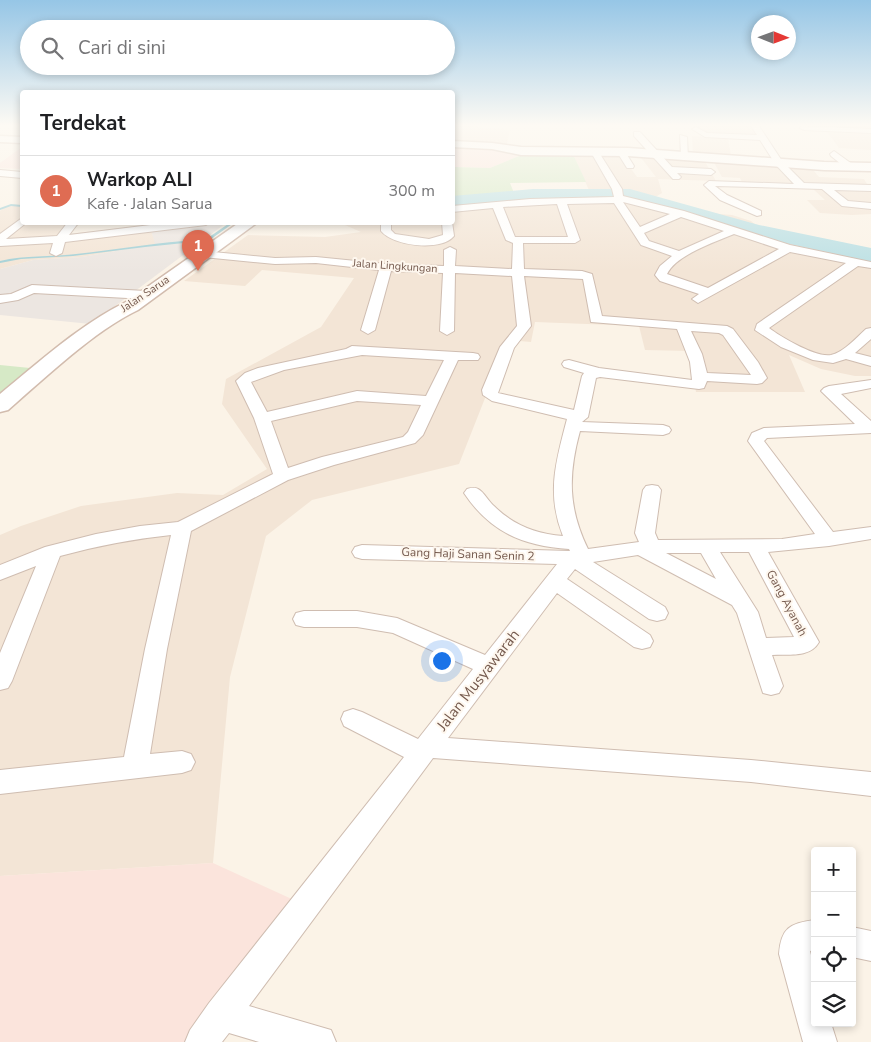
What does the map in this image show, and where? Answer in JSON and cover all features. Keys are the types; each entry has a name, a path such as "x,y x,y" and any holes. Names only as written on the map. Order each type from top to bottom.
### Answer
{"main road":[{"name":"Jalan Sarua","path":"0,405 44,368 113,315 132,306 138,295 184,251 218,225"},
{"name":"Jalan Sarua","path":"138,295 246,225"}],"street":[{"path":"607,175 644,243 680,255"},
{"path":"711,175 712,183 709,185 711,189 729,200 758,213"},
{"path":"791,175 803,187"},
{"path":"712,183 871,188"},
{"path":"825,187 845,204 871,206"},
{"path":"455,209 561,201 618,195 633,190"},
{"path":"618,195 788,248 871,265"},
{"path":"497,205 511,240 575,240 561,201"},
{"path":"638,232 680,213"},
{"path":"0,241 20,223"},
{"path":"56,253 60,239 72,225"},
{"path":"0,241 60,239 180,225"},
{"path":"386,225 386,231 391,236 436,242 446,240 449,236 447,225"},
{"path":"709,293 662,277 664,266 680,255 734,230"},
{"path":"518,244 518,273 524,326 507,347 490,390 491,395 497,398 568,413 574,422"},
{"path":"694,302 788,248"},
{"path":"447,330 450,250"},
{"name":"Jalan Lingkungan","path":"203,254 270,260 316,260 386,267 582,275 588,277 596,319 682,325"},
{"path":"856,262 762,327 766,333 783,343 820,358 830,360 844,354 871,332"},
{"path":"368,330 386,267"},
{"path":"0,299 14,297 32,289 138,295"},
{"path":"569,364 598,372 699,384 698,366 682,325 722,329 728,332 753,365 760,378 757,380 710,377"},
{"path":"282,476 262,418 243,381 252,375 302,361 365,350 473,357"},
{"path":"844,354 871,362"},
{"path":"0,573 52,552 105,538 182,528 282,476 328,461 413,438 452,357"},
{"path":"576,552 560,498 568,444 574,422 580,417 589,376 598,372"},
{"path":"870,428 829,391 871,384"},
{"path":"262,418 357,396 431,402"},
{"path":"574,422 663,430"},
{"path":"829,540 756,441 758,436 764,433 870,428"},
{"path":"647,548 645,532 652,490"},
{"path":"473,493 482,506 512,530 576,552 657,613"},
{"path":"135,767 156,649 182,528"},
{"path":"576,552 706,545 782,545 871,533"},
{"path":"706,545 747,612 771,686"},
{"name":"Gang Ayanah","path":"755,545 808,642 805,646 758,647"},
{"path":"647,548 740,600"},
{"path":"0,681 52,552"},
{"name":"Gang Haji Sanan Senin 2","path":"362,552 576,552"},
{"name":"Jalan Musyawarah","path":"202,1042 576,552"},
{"path":"555,581 642,641"},
{"path":"304,619 357,620 397,626 488,666"},
{"path":"353,719 424,750 751,771 871,784"},
{"path":"0,782 182,762"},
{"path":"811,936 800,937 795,942 794,954 820,1042"},
{"path":"856,943 871,946"},
{"path":"221,1015 319,1042"}],"shaded area":[{"path":"582,175 635,175 637,177 656,177 654,175 712,175 716,181 658,179 662,193 652,199 694,212 732,215 751,221 766,234 871,260 871,376 855,376 821,369 789,355 805,392 696,392 690,351 645,350 639,326 535,322 531,342 508,340 459,464 312,500 266,536 230,677 213,863 0,876 0,535 81,506 177,493 223,495 267,469 222,404 226,379 321,327 354,278 262,270 245,286 184,281 248,235 325,237 361,232 345,225 455,225 455,207 518,203 539,198 592,197"},
{"path":"721,175 817,175 819,177 864,179 867,184 871,184 871,214 820,213 807,200 825,200 813,189 744,186 740,178 722,177"},
{"path":"20,206 20,225 79,225 68,234 149,225 156,244 82,257 33,260 0,269 0,211 4,207"},
{"path":"192,225 223,225 91,324 0,315 0,269 33,260 82,257 155,244 151,230"},
{"path":"213,863 318,911 217,1042 0,1042 0,876"}],"green space":[{"path":"455,175 583,175 586,182 510,183 518,203 455,207"},
{"path":"0,365 40,369 0,403"}],"waterway":[{"path":"455,202 533,195 630,195 756,231 871,255"},
{"path":"0,209 11,205 20,206"},
{"path":"203,243 230,225"},
{"path":"0,262 21,258 73,255 183,242"}],"place":[{"name":"Warkop ALI","path":"198,271"}]}
